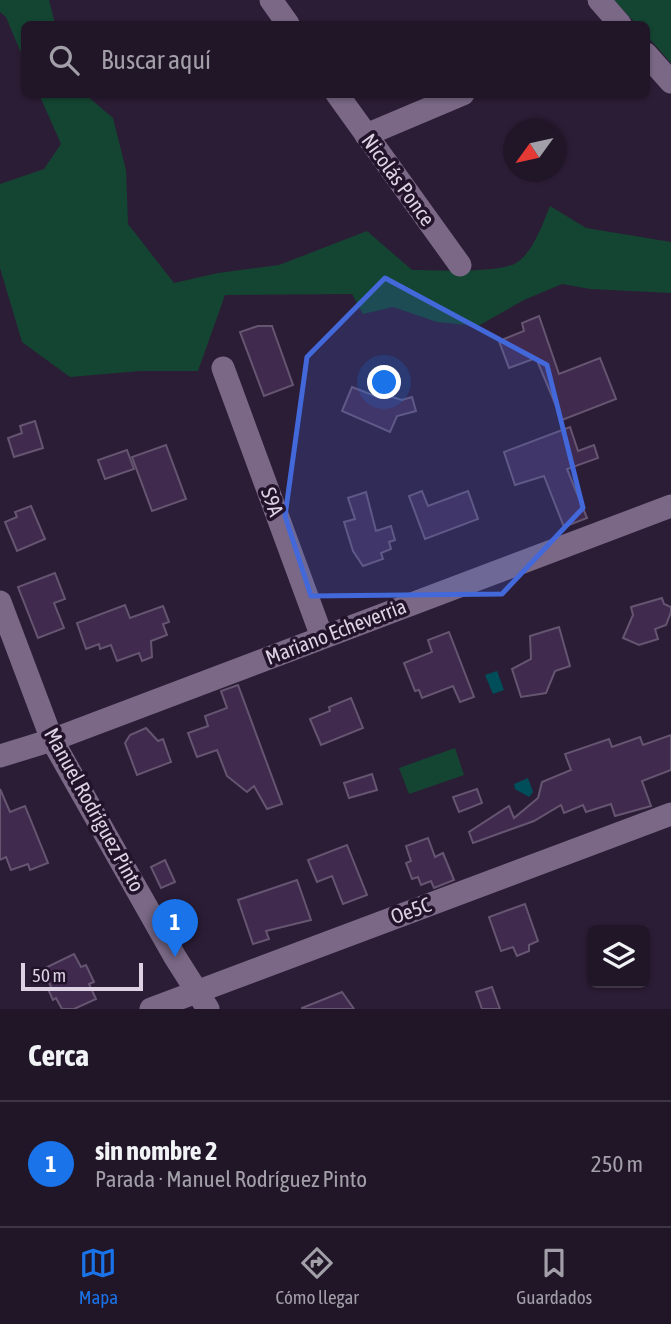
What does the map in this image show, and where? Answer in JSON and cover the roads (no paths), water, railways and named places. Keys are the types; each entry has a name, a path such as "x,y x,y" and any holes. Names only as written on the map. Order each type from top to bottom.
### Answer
{"street":[{"path":"271,0 286,21"},
{"path":"599,0 617,21"},
{"path":"650,58 671,82"},
{"name":"Nicolás Ponce","path":"340,98 460,265"},
{"path":"366,135 454,98"},
{"name":"S9A","path":"223,368 322,637"},
{"name":"Mariano Echeverria","path":"0,757 52,740 671,506"},
{"name":"Manuel Rodríguez Pinto","path":"0,602 52,740 202,1000"},
{"name":"Oe5C","path":"151,1009 202,1000 671,814"}],"place":[{"name":"sin nombre 2","path":"175,957"}]}
